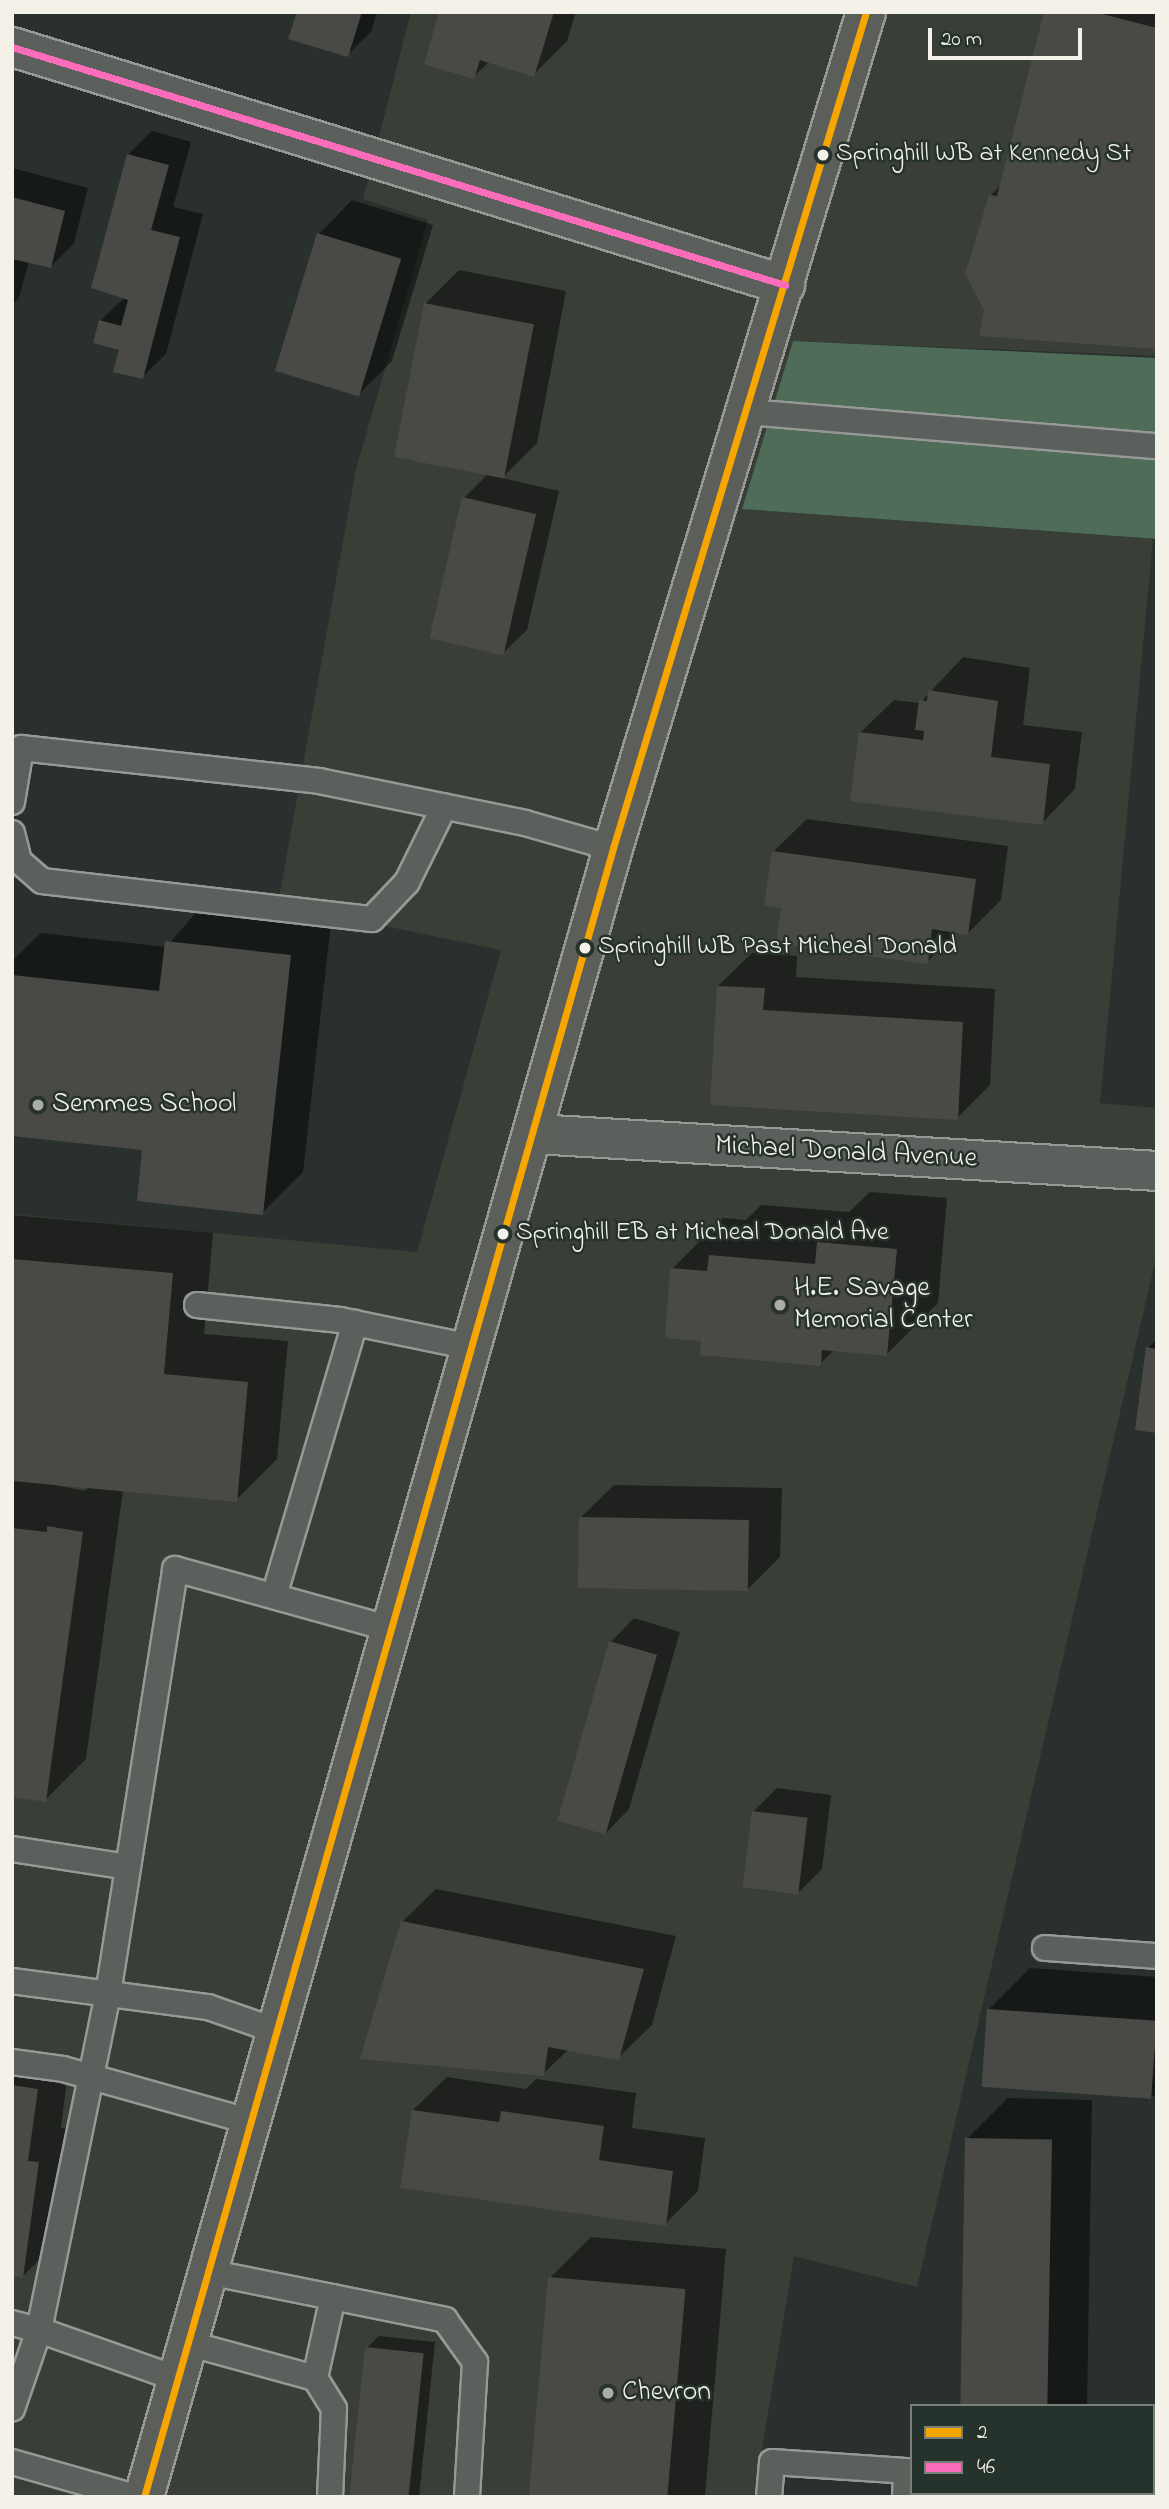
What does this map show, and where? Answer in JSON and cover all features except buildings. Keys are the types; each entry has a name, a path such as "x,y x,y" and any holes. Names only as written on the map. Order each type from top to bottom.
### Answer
{"main road":[{"path":"144,2497 535,1134 613,848 748,412 866,12"}],"street":[{"path":"12,47 785,285"},
{"name":"Michael Donald Avenue","path":"535,1134 1157,1171"}],"lane":[{"path":"748,412 1157,446"},
{"path":"12,802 21,748 319,781 444,807 613,848"},
{"path":"12,833 19,861 42,881 372,919 408,882 444,807"},
{"path":"197,1305 355,1323 472,1346"},
{"path":"274,1596 355,1323"},
{"path":"12,2409 39,2330 88,2075 108,1994 175,1569 391,1629"},
{"path":"12,1849 128,1867"},
{"path":"1045,1948 1157,1956"},
{"path":"12,1981 208,2007 277,2031"},
{"path":"12,2062 88,2075 251,2122"},
{"path":"208,2272 444,2320 475,2362 467,2497"},
{"path":"330,2497 334,2409 315,2378 333,2297"},
{"path":"12,2323 182,2361 315,2378"},
{"path":"12,2462 135,2497"},
{"path":"769,2497 772,2462 906,2471 905,2497"}],"shaded area":[{"path":"411,12 1157,12 1157,356 793,341 742,509 1153,539 1100,1103 1157,1108 1155,1262 917,2287 794,2256 754,2497 12,2497 12,1214 417,1252 501,950 278,904 356,469 428,220 363,199"}],"green space":[{"path":"793,341 1157,358 1157,539 742,509"}],"transit line":[{"name":"2","path":"144,2497 613,848 866,12"},
{"name":"46","path":"12,47 785,285"}],"place":[{"name":"Springhill WB at Kennedy St","path":"823,155"},
{"name":"Springhill WB Past Micheal Donald","path":"585,948"},
{"name":"Semmes School","path":"38,1105"},
{"name":"Springhill EB at Micheal Donald Ave","path":"503,1234"},
{"name":"H.E. Savage Memorial Center","path":"780,1305"},
{"name":"Chevron","path":"608,2393"}]}
